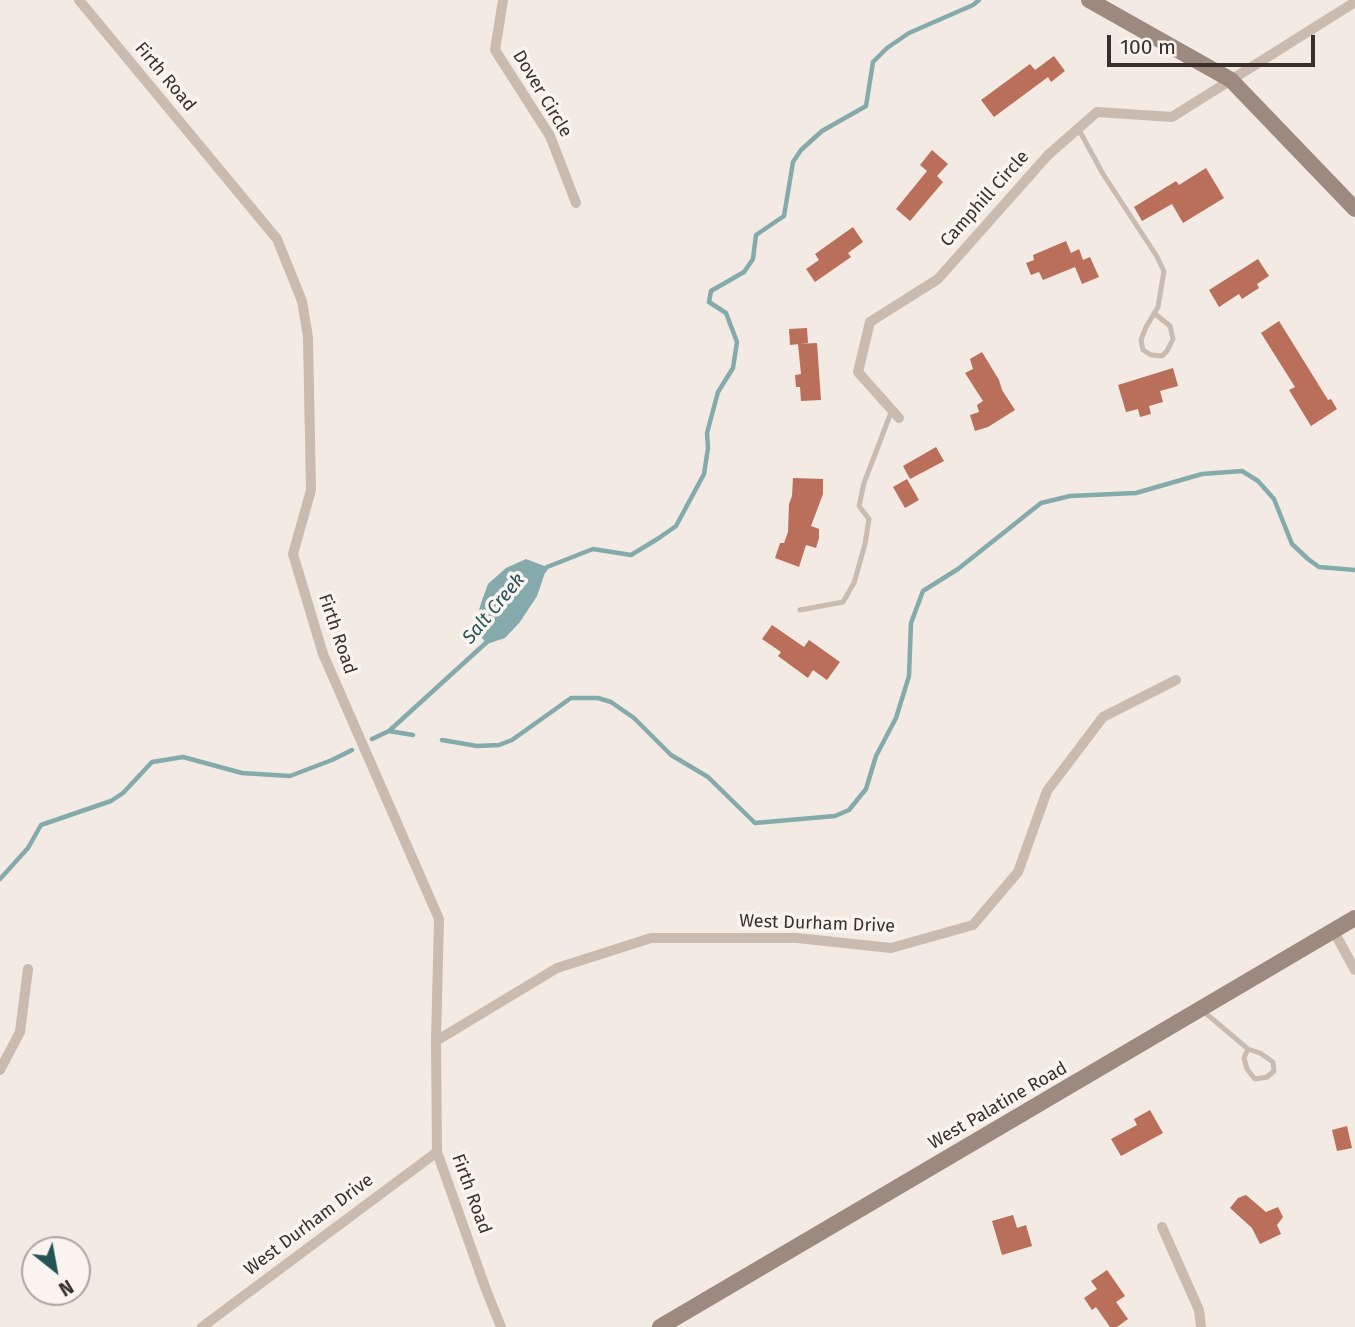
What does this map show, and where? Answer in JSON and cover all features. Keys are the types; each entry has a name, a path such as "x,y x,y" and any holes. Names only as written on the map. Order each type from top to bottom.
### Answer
{"main road":[{"path":"1089,0 1231,80 1355,209"},
{"name":"West Palatine Road","path":"660,1327 1355,918"}],"street":[{"name":"Firth Road","path":"79,0 277,239 302,301 308,337 311,490 293,554 323,654 439,919 437,1152 501,1327"},
{"name":"Dover Circle","path":"503,0 495,50 550,136 576,204"},
{"name":"Camphill Circle","path":"896,414 858,372 870,322 938,278 1048,155 1078,128 1097,113 1172,117 1355,2"},
{"name":"West Durham Drive","path":"436,1041 557,968 651,939 797,938 891,948 972,925 1018,873 1047,791 1103,717 1176,680"},
{"path":"1333,930 1355,970"},
{"path":"0,1070 20,1032 28,969"},
{"name":"West Durham Drive","path":"202,1327 437,1152"},
{"path":"1162,1227 1199,1310 1200,1327"}],"lane":[{"path":"1078,128 1103,174 1164,271 1158,307 1154,313 1146,327 1141,340 1143,350 1151,355 1162,356 1173,339 1170,326 1154,313"},
{"path":"800,610 843,603 854,583 869,519 859,506 869,470 896,414"},
{"path":"1201,1009 1248,1049 1273,1062 1274,1071 1267,1077 1255,1079 1247,1069 1244,1058 1248,1049"}],"water":[{"path":"526,559 547,567 537,596 520,622 505,638 487,644 474,628 488,584 506,568"}],"building":[{"path":"1054,56 1065,71 1051,82 1048,77 994,117 981,100 1030,64 1035,70"},
{"path":"932,150 948,164 937,176 943,182 910,221 896,209 927,171 920,165"},
{"path":"1206,168 1224,198 1183,223 1172,204 1142,221 1134,207 1176,181 1179,185"},
{"path":"853,227 863,242 848,253 851,257 815,282 806,269 819,260 815,254"},
{"path":"1066,241 1071,253 1079,249 1083,260 1090,257 1099,277 1082,284 1075,267 1043,280 1039,272 1031,275 1026,263 1034,260 1033,255"},
{"path":"1258,259 1269,276 1257,284 1259,288 1242,299 1239,294 1219,307 1209,290"},
{"path":"1279,321 1328,400 1331,399 1337,409 1311,426 1289,390 1295,387 1261,333"},
{"path":"807,328 808,343 790,345 789,329"},
{"path":"817,343 821,400 801,401 800,387 796,387 795,375 801,374 798,344"},
{"path":"982,352 1015,410 988,427 975,431 970,415 979,412 977,405 983,401 965,373 973,369 970,359"},
{"path":"1173,368 1178,386 1160,391 1163,402 1149,406 1151,414 1140,417 1138,409 1126,412 1118,385"},
{"path":"936,447 944,461 910,479 903,466"},
{"path":"793,478 823,479 823,494 811,526 819,529 819,538 816,548 806,545 799,567 775,558 780,543 784,543 788,532"},
{"path":"907,479 919,500 905,508 893,487"},
{"path":"772,625 804,647 809,640 840,662 827,680 813,670 808,678 778,656 781,652 762,639"},
{"path":"1150,1110 1163,1133 1121,1156 1111,1139 1137,1125 1134,1119"},
{"path":"1347,1126 1352,1148 1337,1151 1332,1130"},
{"path":"1246,1195 1266,1212 1278,1207 1283,1217 1277,1225 1281,1234 1260,1244 1252,1228 1230,1208 1238,1198"},
{"path":"1013,1215 1017,1228 1026,1225 1032,1246 1002,1255 992,1221"},
{"path":"1107,1270 1125,1296 1116,1302 1128,1319 1117,1327 1110,1327 1096,1307 1092,1310 1084,1298 1097,1289 1091,1281"}],"waterway":[{"name":"Salt Creek","path":"544,571 547,567 593,549 631,555 676,526 704,474 707,433 718,392 733,368 737,342 726,313 709,302 711,291 744,272 753,259 756,235 784,216 793,162 801,150 822,131 866,106 873,62 887,48 909,33 979,0"},
{"path":"442,740 477,746 499,745 512,740 571,698 598,698 611,702 634,718 671,755 708,777 755,823 835,816 849,810 866,789 876,756 896,718 909,676 911,623 923,591 958,569 1041,503 1070,496 1136,493 1202,474 1242,471 1258,481 1274,499 1292,544 1308,559 1319,567 1355,570"},
{"name":"Salt Creek","path":"372,739 389,731 488,641"},
{"path":"389,731 413,735"},
{"name":"Salt Creek","path":"0,879 28,848 41,825 111,801 123,793 152,762 183,757 242,773 290,776 352,750"}]}
